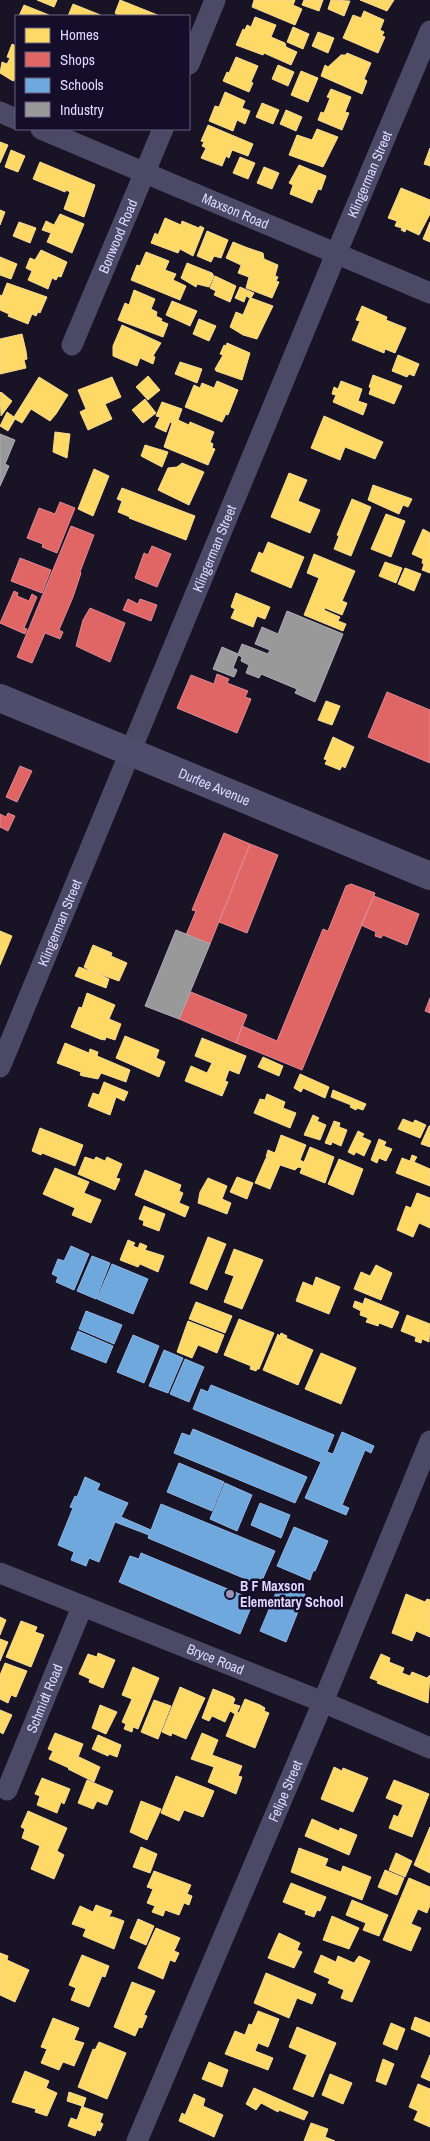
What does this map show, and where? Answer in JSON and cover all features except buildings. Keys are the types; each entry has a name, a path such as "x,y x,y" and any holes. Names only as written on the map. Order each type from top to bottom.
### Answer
{"main road":[{"name":"Durfee Avenue","path":"0,698 430,876"}],"street":[{"path":"190,62 215,0"},
{"name":"Klingerman Street","path":"0,1067 430,31"},
{"path":"0,112 15,119"},
{"name":"Maxson Road","path":"43,130 145,171 430,293"},
{"name":"Bonwood Road","path":"72,345 162,130"},
{"name":"Felipe Street","path":"137,2141 323,1702 430,1441"},
{"name":"Bryce Road","path":"0,1573 323,1702 430,1748"},
{"name":"Schmidt Road","path":"7,1790 82,1607"}],"place":[{"name":"B F Maxson Elementary School","path":"230,1594"}]}
